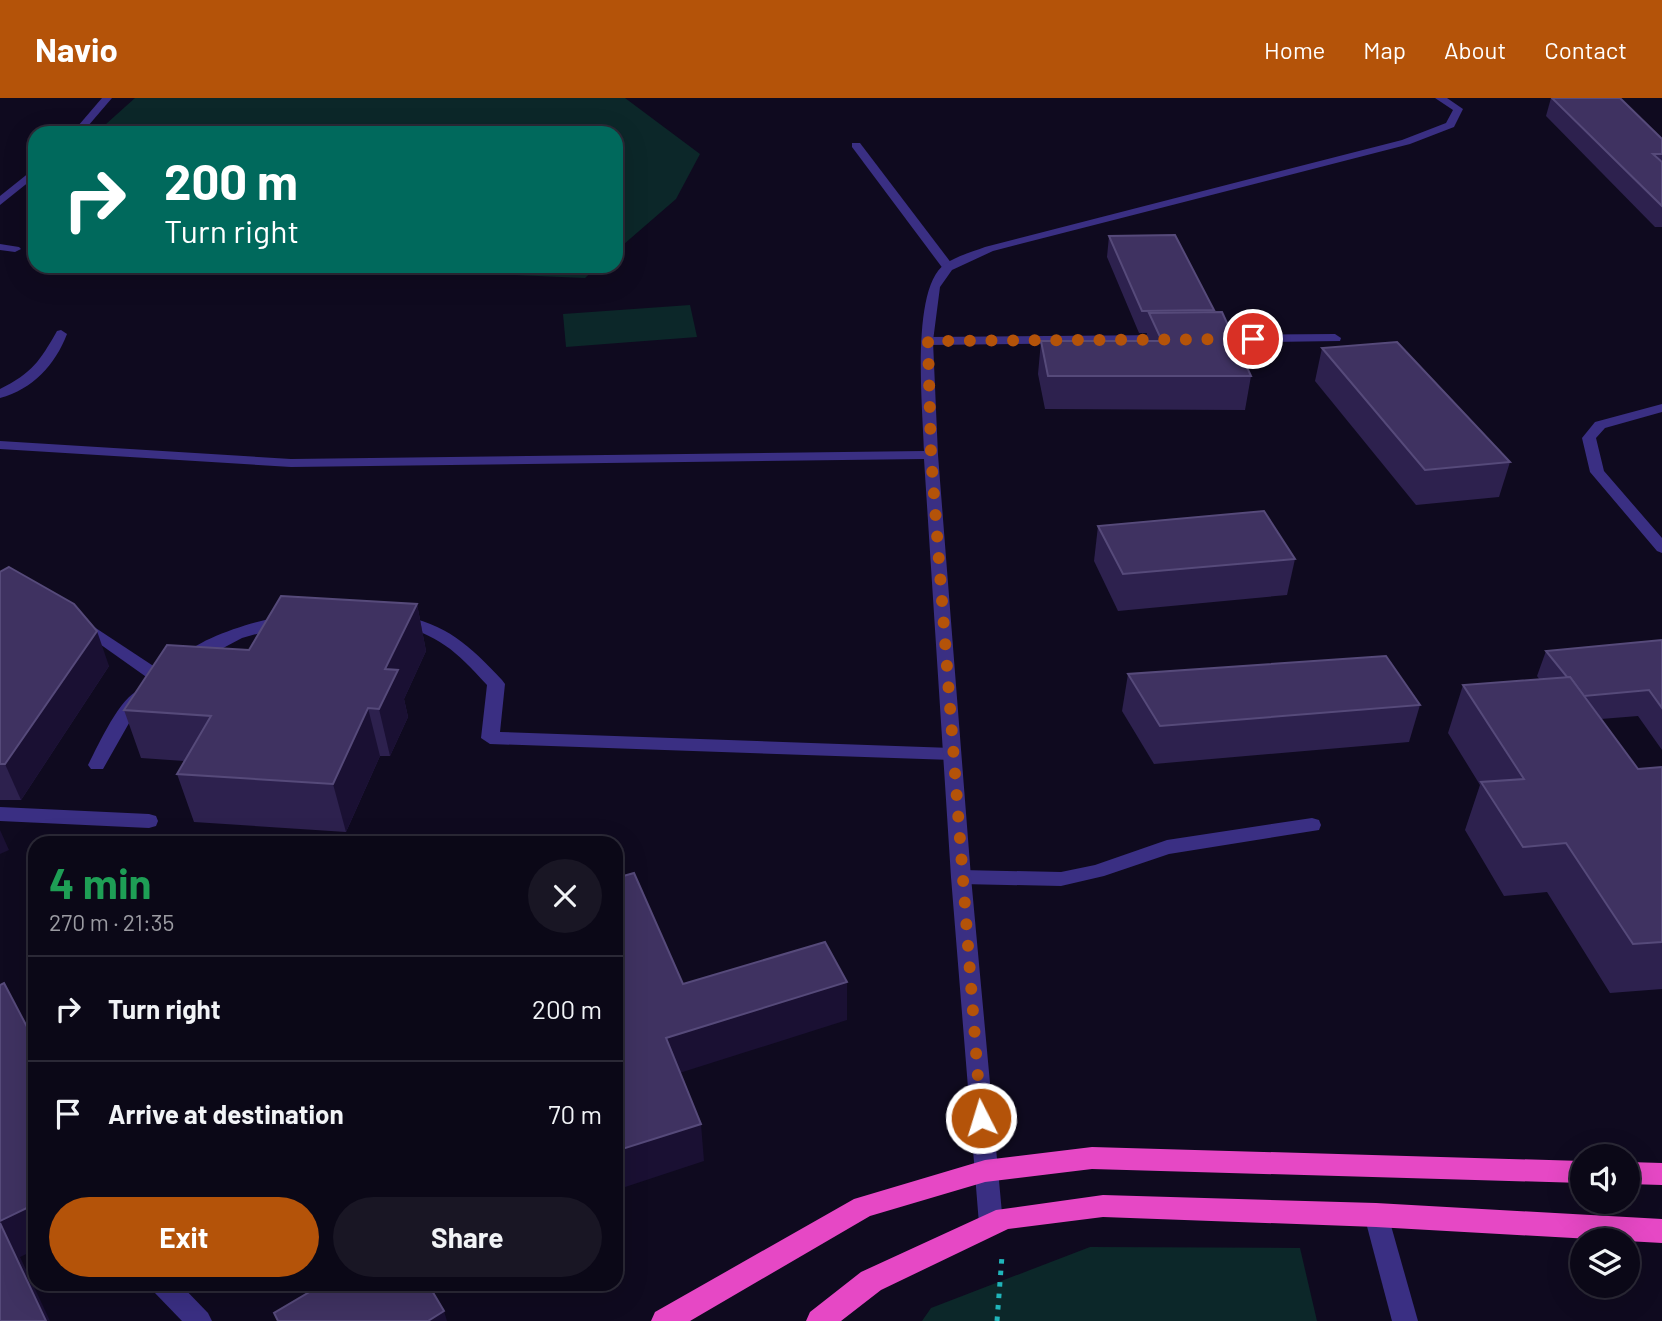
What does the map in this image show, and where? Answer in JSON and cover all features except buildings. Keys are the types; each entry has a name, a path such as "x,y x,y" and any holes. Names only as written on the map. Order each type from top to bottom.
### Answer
{"highway":[{"path":"665,1321 863,1207 985,1171 1092,1158 1570,1172"},
{"path":"1640,1173 1662,1174"},
{"path":"820,1321 871,1281 998,1221 1103,1206 1376,1215 1662,1231"}],"street":[{"path":"83,126 107,98"},
{"path":"998,1221 985,1171 931,455 928,341 934,287 948,267 989,249 1406,142 1450,125 1458,110 1440,98"},
{"path":"856,145 948,267"},
{"path":"1,202 28,177"},
{"path":"0,247 15,249"},
{"path":"0,394 44,368 61,334"},
{"path":"928,341 1335,338"},
{"path":"1662,408 1600,425 1589,438 1597,472 1662,548"},
{"path":"0,445 291,463 931,455"},
{"path":"65,610 158,677"},
{"path":"97,765 131,706 158,677 218,641 263,623 303,618"},
{"path":"381,618 422,623 455,642 496,684 490,738 952,754"},
{"path":"0,814 149,821"},
{"path":"961,877 1061,879 1097,871 1167,847 1312,825"},
{"path":"1376,1215 1405,1321"},
{"path":"170,1291 199,1321"}],"path":[{"path":"997,1321 998,1221"}],"green space":[{"path":"135,98 625,98 700,154 676,199 623,245 623,126 104,126"},
{"path":"468,273 590,273 585,278"},
{"path":"690,305 697,337 566,347 563,314"},
{"path":"1090,1247 1300,1248 1317,1321 922,1321 931,1308"}],"route":[{"path":"981,1118 931,455 928,341 1253,339"}]}
